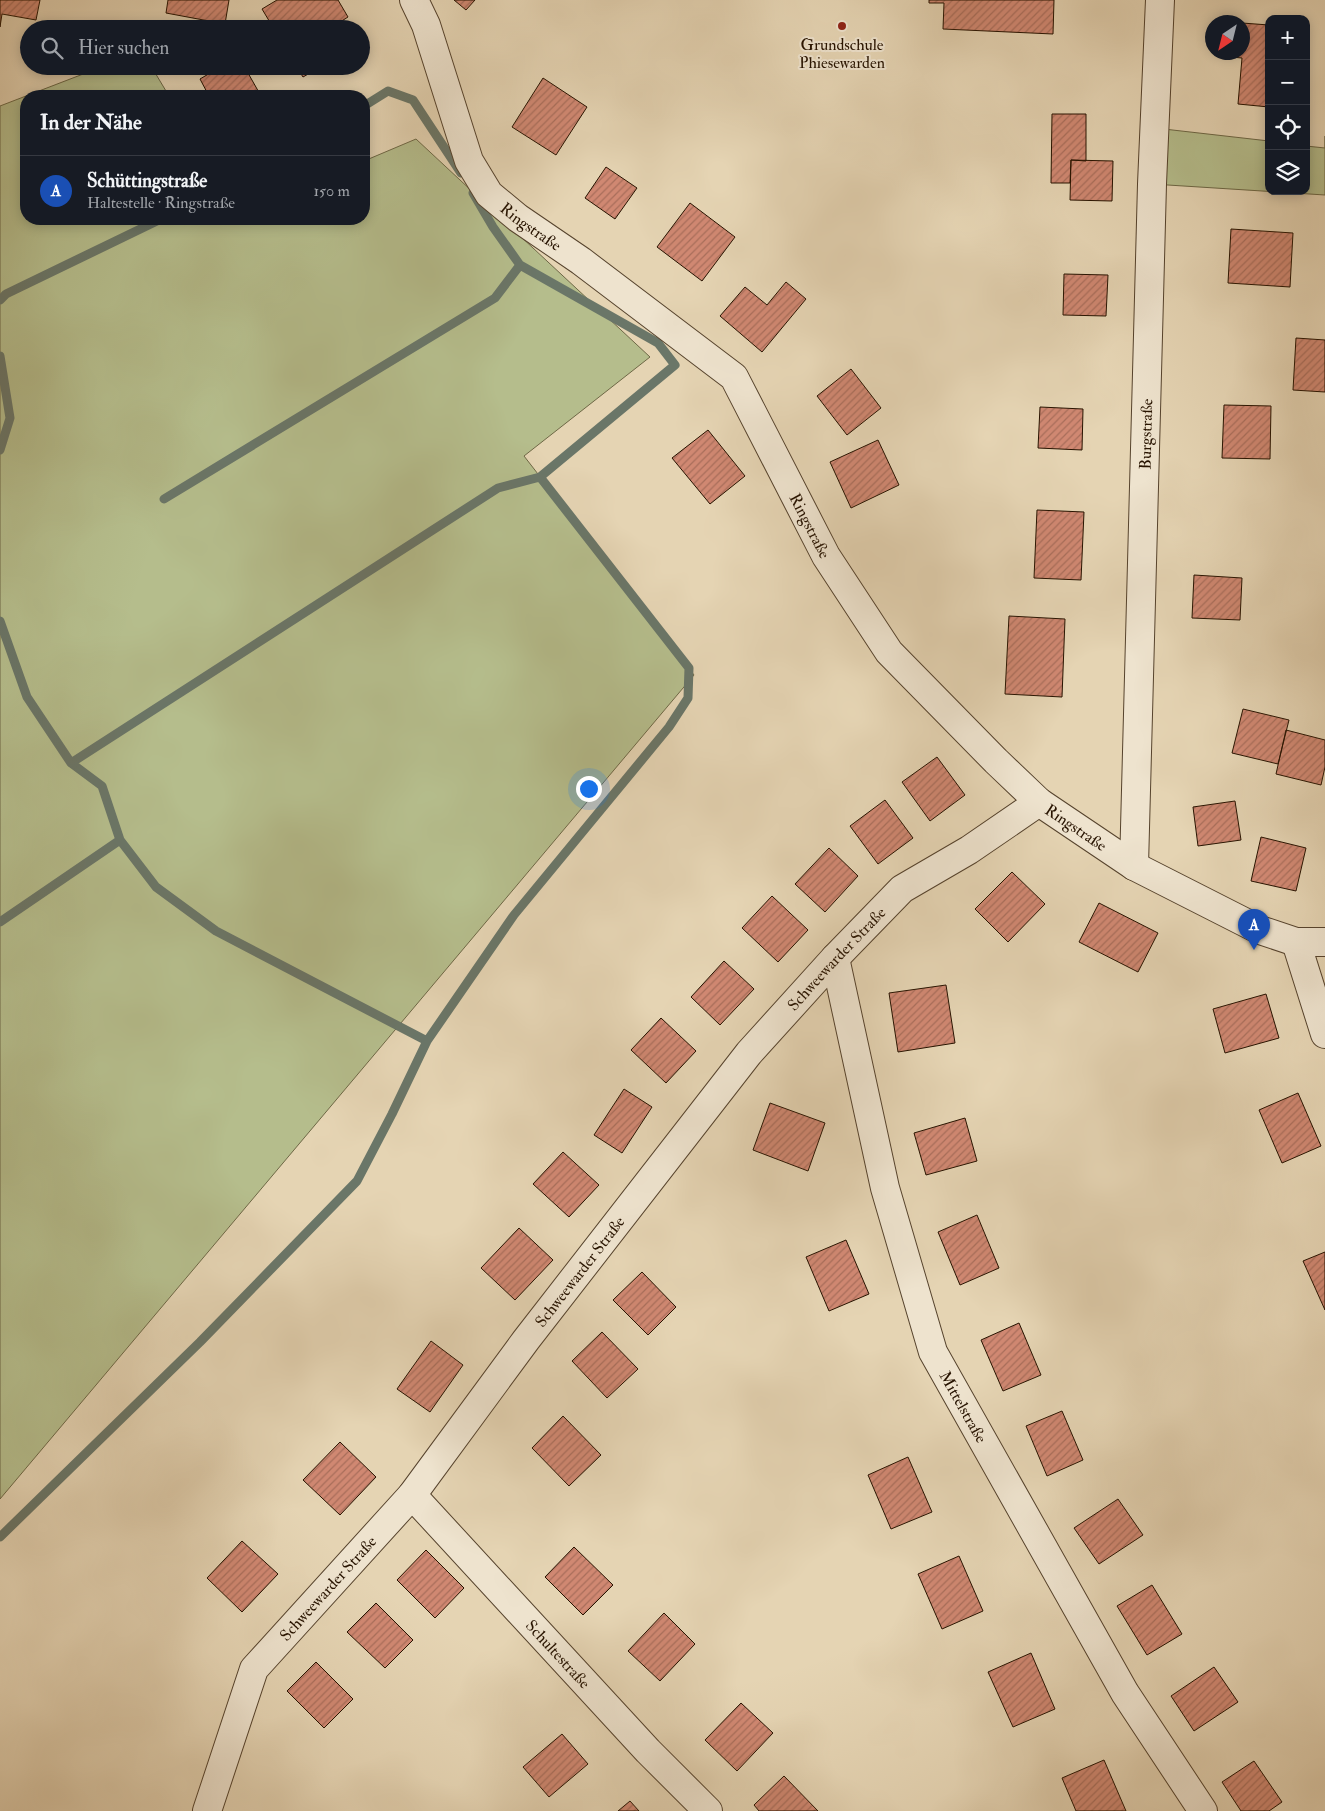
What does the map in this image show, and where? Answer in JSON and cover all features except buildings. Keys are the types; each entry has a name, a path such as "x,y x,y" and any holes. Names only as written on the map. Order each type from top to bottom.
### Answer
{"street":[{"name":"Ringstraße","path":"414,0 426,25 469,161 489,194 518,218 581,261 734,377 826,556 890,652 996,761 1039,802 1134,866 1260,930 1296,942 1325,942"},
{"name":"Burgstraße","path":"1134,866 1152,184 1160,0"},
{"name":"Schweewarder Straße","path":"207,1811 254,1669 412,1495 526,1340 749,1053 835,958 902,890 969,850 1039,802"},
{"path":"1296,942 1325,1034"},
{"name":"Mittelstraße","path":"835,958 885,1188 933,1352 1125,1694 1203,1811"},
{"name":"Schultestraße","path":"412,1495 648,1751 708,1811"}],"green space":[{"path":"81,75 156,75 165,90 42,90"},
{"path":"20,98 20,225 370,225 370,158 416,139 650,357 524,456 694,675 0,1499 0,106"},
{"path":"1155,128 1265,141 1265,191 1152,184"},
{"path":"1310,146 1325,148 1325,195 1310,194"}],"waterway":[{"path":"370,102 388,91 413,100 461,173"},
{"path":"473,193 493,227 520,265 658,343 675,365 540,477"},
{"path":"0,300 6,294 149,225"},
{"path":"164,499 495,298 520,265"},
{"path":"0,356 10,418 0,450"},
{"path":"0,1537 200,1342 357,1181 427,1041 514,915 669,727 688,698 689,668 540,477 498,488 71,763"},
{"path":"0,621 27,697 71,763 102,786 120,840 156,887 216,931 427,1041"},
{"path":"0,922 120,840"}],"place":[{"name":"Grundschule Phiesewarden","path":"842,26"},
{"name":"Schüttingstraße","path":"1254,950"}]}
